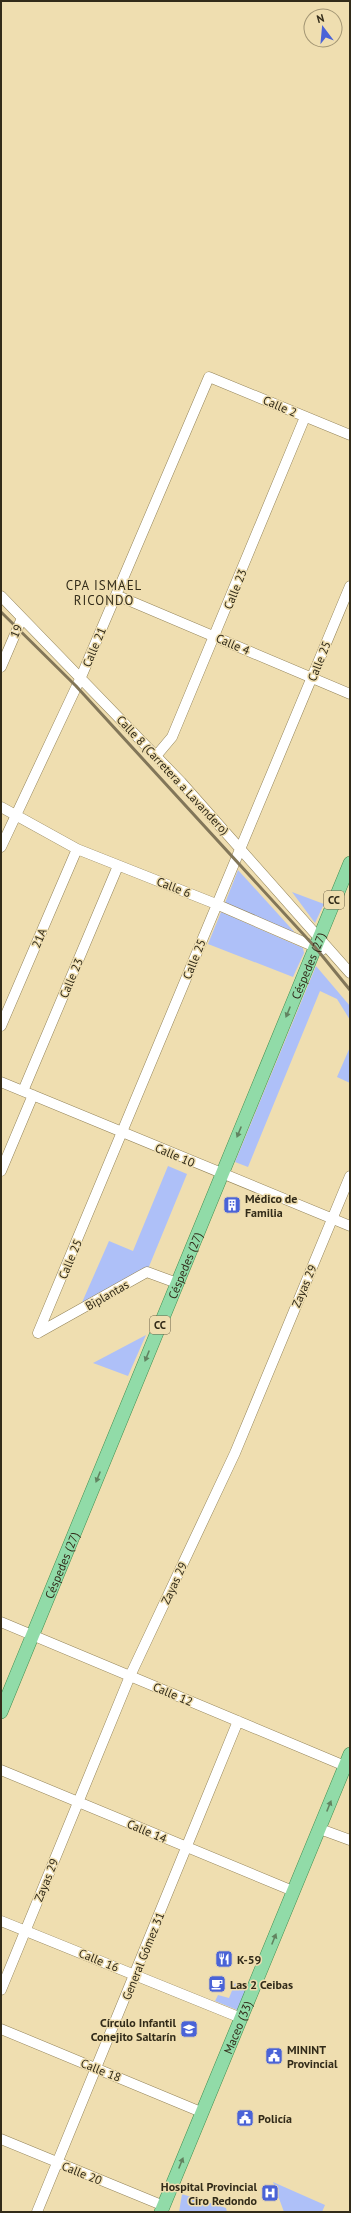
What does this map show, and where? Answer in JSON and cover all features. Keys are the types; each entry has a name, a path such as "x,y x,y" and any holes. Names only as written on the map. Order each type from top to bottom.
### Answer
{"main road":[{"name":"Céspedes (27)","path":"1,1712 350,863"},
{"name":"Maceo (33)","path":"164,2210 201,2112 348,1760"}],"street":[{"name":"Calle 2","path":"209,377 350,435"},
{"name":"Calle 21","path":"1,847 15,814 81,676 209,377"},
{"name":"Calle 23","path":"156,756 172,737 215,637 305,417"},
{"name":"Calle 25","path":"38,1333 123,1133 216,904 242,848 350,586"},
{"name":"Calle 4","path":"116,595 350,694"},
{"name":"Calle 8 (Carretera a Lavandero)","path":"1,596 81,676 242,848 317,942 334,954 350,973"},
{"name":"19","path":"1,667 22,618"},
{"name":"Calle 6","path":"1,807 77,849 317,942"},
{"name":"21A","path":"1,1026 77,849"},
{"name":"Calle 23","path":"23,1091 118,866"},
{"path":"334,954 350,961"},
{"name":"Calle 10","path":"1,1082 350,1226"},
{"path":"1,1171 33,1095"},
{"name":"Zayas 29","path":"1,1990 130,1676 235,1452 350,1176"},
{"name":"Biplantas","path":"38,1333 147,1272 177,1283"},
{"name":"Calle 12","path":"1,1622 238,1721 348,1760"},
{"name":"General Gómez 31","path":"37,2212 238,1721"},
{"name":"Calle 14","path":"1,1770 294,1891"},
{"path":"320,1829 350,1840"},
{"name":"Calle 16","path":"1,1921 241,2018"},
{"name":"Calle 18","path":"1,2029 201,2112"},
{"name":"Calle 20","path":"1,2139 164,2210"}],"shaded area":[{"path":"238,870 298,936 225,903"},
{"path":"292,892 324,904 315,923"},
{"path":"221,912 303,948 304,953 293,977 208,944"},
{"path":"316,966 350,1006 350,1020 337,999 320,991 248,1167 235,1162"},
{"path":"350,1047 350,1083 337,1077"},
{"path":"168,1166 187,1174 148,1269 80,1307 109,1241 133,1251"},
{"path":"146,1335 128,1376 93,1363"},
{"path":"235,1983 247,1988 237,2010 215,2001 218,1995 229,1998"},
{"path":"273,2182 325,2205 322,2212 284,2212"},
{"path":"182,2194 226,2208 227,2212 179,2212"}],"railway":[{"path":"1,612 76,686 315,947 350,990"}],"place":[{"name":"Médico de Familia","path":"232,1205"},
{"name":"K-59","path":"224,1959"},
{"name":"Las 2 Ceibas","path":"217,1984"},
{"name":"Círculo Infantil Conejito Saltarín","path":"189,2029"},
{"name":"MININT Provincial","path":"274,2056"},
{"name":"Policía","path":"245,2118"},
{"name":"Hospital Provincial Ciro Redondo","path":"270,2193"}],"district":[{"name":"CPA ISMAEL RICONDO","path":"104,592"}]}
